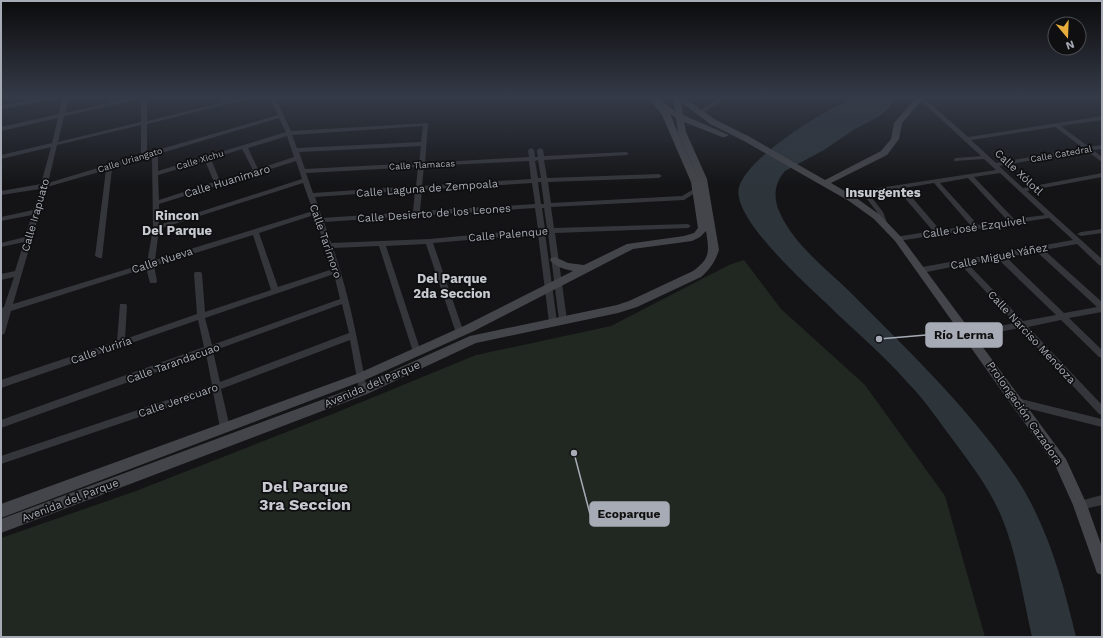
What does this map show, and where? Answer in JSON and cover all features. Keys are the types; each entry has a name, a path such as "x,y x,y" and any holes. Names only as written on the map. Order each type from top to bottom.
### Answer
{"street":[{"path":"1,129 11,127"},
{"name":"Calle Irapuato","path":"1,332 4,310 18,274 44,186 59,127"},
{"path":"1,157 132,127"},
{"path":"144,127 144,156"},
{"name":"Calle Uriangato","path":"1,193 44,186 244,127"},
{"name":"Calle Tarimoro","path":"286,127 338,270 353,335 363,390"},
{"name":"Calle Xichu","path":"155,174 289,133 384,127"},
{"name":"Calle Xichu","path":"424,144 426,127"},
{"path":"671,127 695,182 700,187"},
{"path":"681,127 703,179 700,187 707,228"},
{"path":"682,132 686,127"},
{"path":"704,127 756,145"},
{"path":"724,127 756,145"},
{"path":"820,181 884,153 896,139 898,127"},
{"name":"Calle Xólotl","path":"954,127 1077,242 1102,263"},
{"path":"968,139 1045,127"},
{"path":"1058,127 1102,160"},
{"path":"295,150 424,144 416,214"},
{"name":"Prolongación Cazadora","path":"756,145 852,199 885,225 898,239 1061,463 1080,505 1102,568"},
{"path":"244,146 256,171"},
{"name":"Calle Catedral","path":"995,165 1102,147"},
{"path":"530,150 541,231 553,285 558,322"},
{"path":"540,150 555,260 553,285 558,322"},
{"path":"153,281 150,273 150,264 156,228 155,153"},
{"name":"Calle Tlamacas","path":"302,172 626,154"},
{"path":"956,160 987,157"},
{"path":"207,158 218,183"},
{"name":"Calle Huanimaro","path":"156,203 298,158"},
{"path":"99,256 109,167"},
{"path":"885,225 880,212 866,192 1002,172"},
{"path":"1021,190 1102,175"},
{"name":"Calle Laguna de Zempoala","path":"311,195 544,180 659,176"},
{"path":"969,176 1013,222"},
{"path":"156,228 305,180"},
{"path":"935,182 976,227"},
{"name":"Calle Desierto de los Leones","path":"320,220 547,205 684,198 700,187"},
{"path":"899,187 938,233"},
{"path":"1,219 36,212"},
{"name":"Calle Nueva","path":"4,310 316,212"},
{"name":"Calle José Ezquivel","path":"898,239 1050,216"},
{"name":"Calle Palenque","path":"329,246 429,241 551,230 688,226"},
{"name":"Avenida del Parque","path":"1,511 361,377 460,333 630,246 646,242 692,237 707,228 714,250 712,259 706,267 697,274 633,304 618,309 474,339 363,390 1,526"},
{"path":"255,231 275,291"},
{"path":"1081,234 1102,231"},
{"path":"1,245 28,239"},
{"path":"429,241 460,333"},
{"name":"Calle Miguel Yáñez","path":"922,270 1077,242"},
{"path":"382,243 417,352"},
{"path":"1038,249 1102,308"},
{"path":"1000,256 1102,355"},
{"path":"555,260 571,268 585,268"},
{"name":"Calle Narciso Mendoza","path":"963,263 1102,411"},
{"name":"Calle Yuriria","path":"1,384 338,270"},
{"path":"1,277 18,274"},
{"path":"198,274 201,316 225,428"},
{"name":"Calle Tarandacuao","path":"1,424 345,300"},
{"path":"121,343 123,306"},
{"path":"969,335 1102,308"},
{"name":"Calle Jerecuaro","path":"1,460 217,387 353,335"},
{"path":"1018,402 1102,423"},
{"path":"1080,505 1102,500"}],"shaded area":[{"path":"802,127 859,127 824,150 785,171 781,176 776,191 776,202 780,213 795,237 804,248 877,319 941,385 1000,454 1028,497 1046,536 1060,575 1076,637 1032,637 1012,546 998,508 981,480 921,397 888,362 786,265 757,231 746,215 740,200 739,187 744,176 765,154"},
{"path":"744,260 781,309 865,385 945,496 985,637 1,637 1,538 136,491 330,415 476,355 611,326 729,265"}],"place":[{"name":"Río Lerma","path":"879,339"},
{"name":"Ecoparque","path":"574,453"}],"district":[{"name":"Insurgentes","path":"883,192"},
{"name":"Rincon Del Parque","path":"177,222"},
{"name":"Del Parque 2da Seccion","path":"452,286"},
{"name":"Del Parque 3ra Seccion","path":"305,495"}]}
